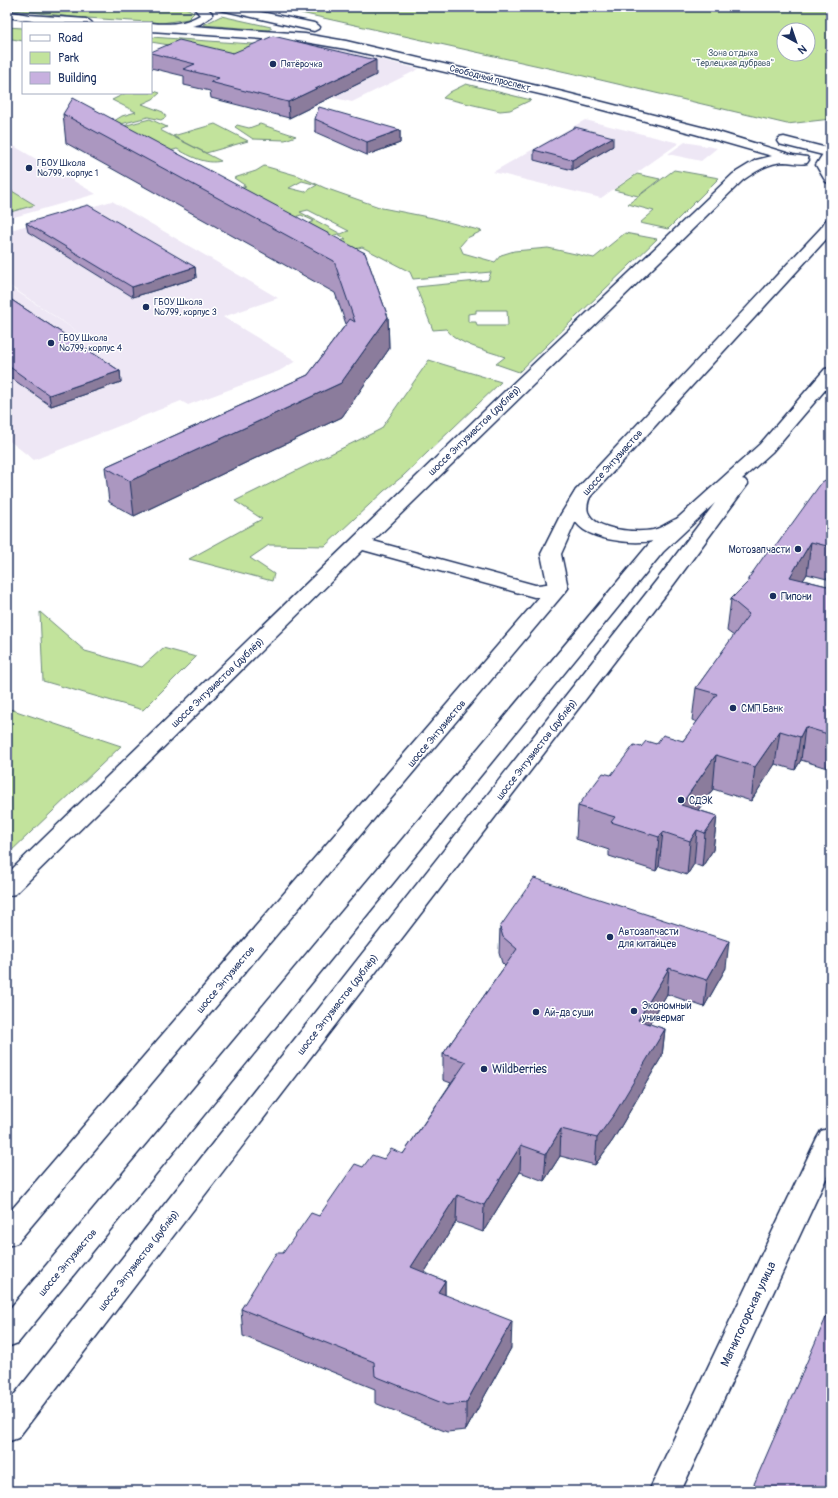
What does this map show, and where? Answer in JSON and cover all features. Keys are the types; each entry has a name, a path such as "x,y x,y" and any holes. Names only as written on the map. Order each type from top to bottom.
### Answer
{"main road":[{"name":"Свободный проспект","path":"152,27 176,26 196,22 206,16 203,9 198,7"},
{"name":"Свободный проспект","path":"221,7 522,75 828,157"},
{"path":"7,14 63,22"},
{"path":"7,18 63,22"},
{"name":"Свободный проспект","path":"152,27 297,37 332,42 438,66 700,131 802,160 828,157"},
{"path":"700,131 734,145 742,158 738,177"},
{"path":"828,157 831,179"},
{"name":"шоссе Энтузиастов (дублёр)","path":"7,888 615,294 738,177 755,165 771,160 789,158 802,160"},
{"name":"шоссе Энтузиастов","path":"7,1235 546,595 551,554 570,514 582,494 827,230 831,223"},
{"name":"шоссе Энтузиастов","path":"7,1334 646,560 683,522 766,448 831,373"},
{"name":"шоссе Энтузиастов (дублёр)","path":"7,1428 667,580 766,448"},
{"path":"582,494 578,508 579,514 588,523 602,531 628,536 655,535 676,527 683,522"},
{"path":"359,543 546,595"},
{"name":"Магнитогорская улица","path":"665,1491 831,1138"}],"shaded area":[{"path":"294,41 325,46 419,69 352,102 222,71"},
{"path":"585,120 679,143 601,198 493,172"},
{"name":"ГБОУ Школа №799, корпус 1","path":"7,142 96,194 7,219"},
{"path":"685,142 717,148 701,161 668,154"},
{"name":"ГБОУ Школа №799, корпус 3","path":"112,201 278,298 223,317 296,361 279,371 188,405 181,401 34,460 7,439 7,285 102,348 7,284 7,231"}],"green space":[{"path":"7,7 184,7 194,13 188,19 162,23 72,17 7,9"},
{"name":"Зона отдыха \"Терлецкая дубрава\"","path":"274,7 831,7 831,119 787,124 575,74"},
{"path":"221,16 272,28 268,30 203,25"},
{"path":"7,27 22,28 22,41 7,38"},
{"path":"152,37 266,45 234,59 187,48 152,42"},
{"path":"466,84 531,100 510,110 500,111 443,98 450,92"},
{"path":"152,90 160,93 153,99 142,104 163,112 166,117 161,120 148,117 121,124 114,121 122,116 136,112 112,100 124,94 152,94"},
{"path":"150,119 167,127 160,130 221,161 204,161 177,149 170,151 123,126"},
{"path":"215,124 248,141 206,153 173,136"},
{"path":"260,124 296,136 285,140 253,139 235,127 237,125 249,128"},
{"path":"264,166 299,176 325,188 382,208 433,218 482,231 467,238 460,246 463,253 495,262 501,255 514,251 548,248 594,258 625,233 657,239 519,372 496,364 505,357 465,343 451,335 446,329 433,330 416,287 488,280 491,272 413,279 410,272 362,247 355,249 340,241 346,239 338,234 332,236 308,224 314,221 301,215 295,217 240,188 246,186 234,178 256,171","holes":["302,181 317,185 305,192 289,188","308,210 349,231 341,234 300,212","476,310 507,310 508,326 477,326 476,322 468,322 468,314 476,313"]},
{"path":"674,170 719,178 668,229 640,223 654,211 628,204"},
{"path":"637,174 660,179 638,196 614,190"},
{"path":"7,188 35,205 7,213"},
{"path":"429,360 501,382 403,476 384,491 325,546 269,545 250,558 274,574 272,581 189,559 262,519 235,501 381,429"},
{"path":"40,612 85,651 142,667 163,648 196,657 143,710 43,681"},
{"path":"7,708 121,746 7,855"}],"building":[{"path":"273,36 376,60 288,102 210,82 219,78 183,69 195,64 152,53 152,52 179,40 233,53"},
{"path":"73,98 365,253 388,317 341,383 130,481 105,467 308,375 350,319 355,322 334,261 63,114"},
{"path":"319,107 400,130 367,142 315,119"},
{"path":"575,127 613,137 572,160 534,150"},
{"path":"88,205 195,267 132,287 26,223"},
{"path":"7,297 120,371 49,395 7,365"},
{"path":"827,479 831,479 831,547 811,542 790,577 831,587 831,735 805,727 800,737 780,731 755,767 716,755 681,805 717,816 705,833 697,830 690,841 663,832 659,837 611,822 615,817 578,806 603,773 611,775 634,745 641,747 646,741 656,744 663,735 683,741 717,694 696,688 749,614 731,599 749,581 748,579 769,549 773,550 822,482"},
{"path":"534,878 729,941 707,980 669,968 638,1020 665,1029 615,1113 597,1138 561,1129 546,1154 521,1145 484,1205 457,1195 411,1267 445,1281 438,1292 512,1321 466,1403 447,1405 375,1376 374,1362 241,1309 276,1253 283,1253 311,1213 319,1216 355,1164 363,1167 372,1155 384,1159 391,1149 403,1154 466,1062 443,1054 517,949 503,937 500,927"},
{"path":"831,1306 831,1491 751,1491"}],"place":[{"name":"Пятёрочка","path":"273,64"},
{"name":"ГБОУ Школа №799, корпус 1","path":"29,168"},
{"name":"ГБОУ Школа №799, корпус 3","path":"146,307"},
{"name":"ГБОУ Школа №799, корпус 4","path":"51,343"},
{"name":"Мотозапчасти","path":"798,549"},
{"name":"Пипони","path":"773,596"},
{"name":"СМП Банк","path":"733,708"},
{"name":"СДЭК","path":"681,800"},
{"name":"Автозапчасти для китайцев","path":"610,937"},
{"name":"Экономный универмаг","path":"634,1011"},
{"name":"Ай-да суши","path":"536,1012"},
{"name":"Wildberries","path":"484,1069"}]}
